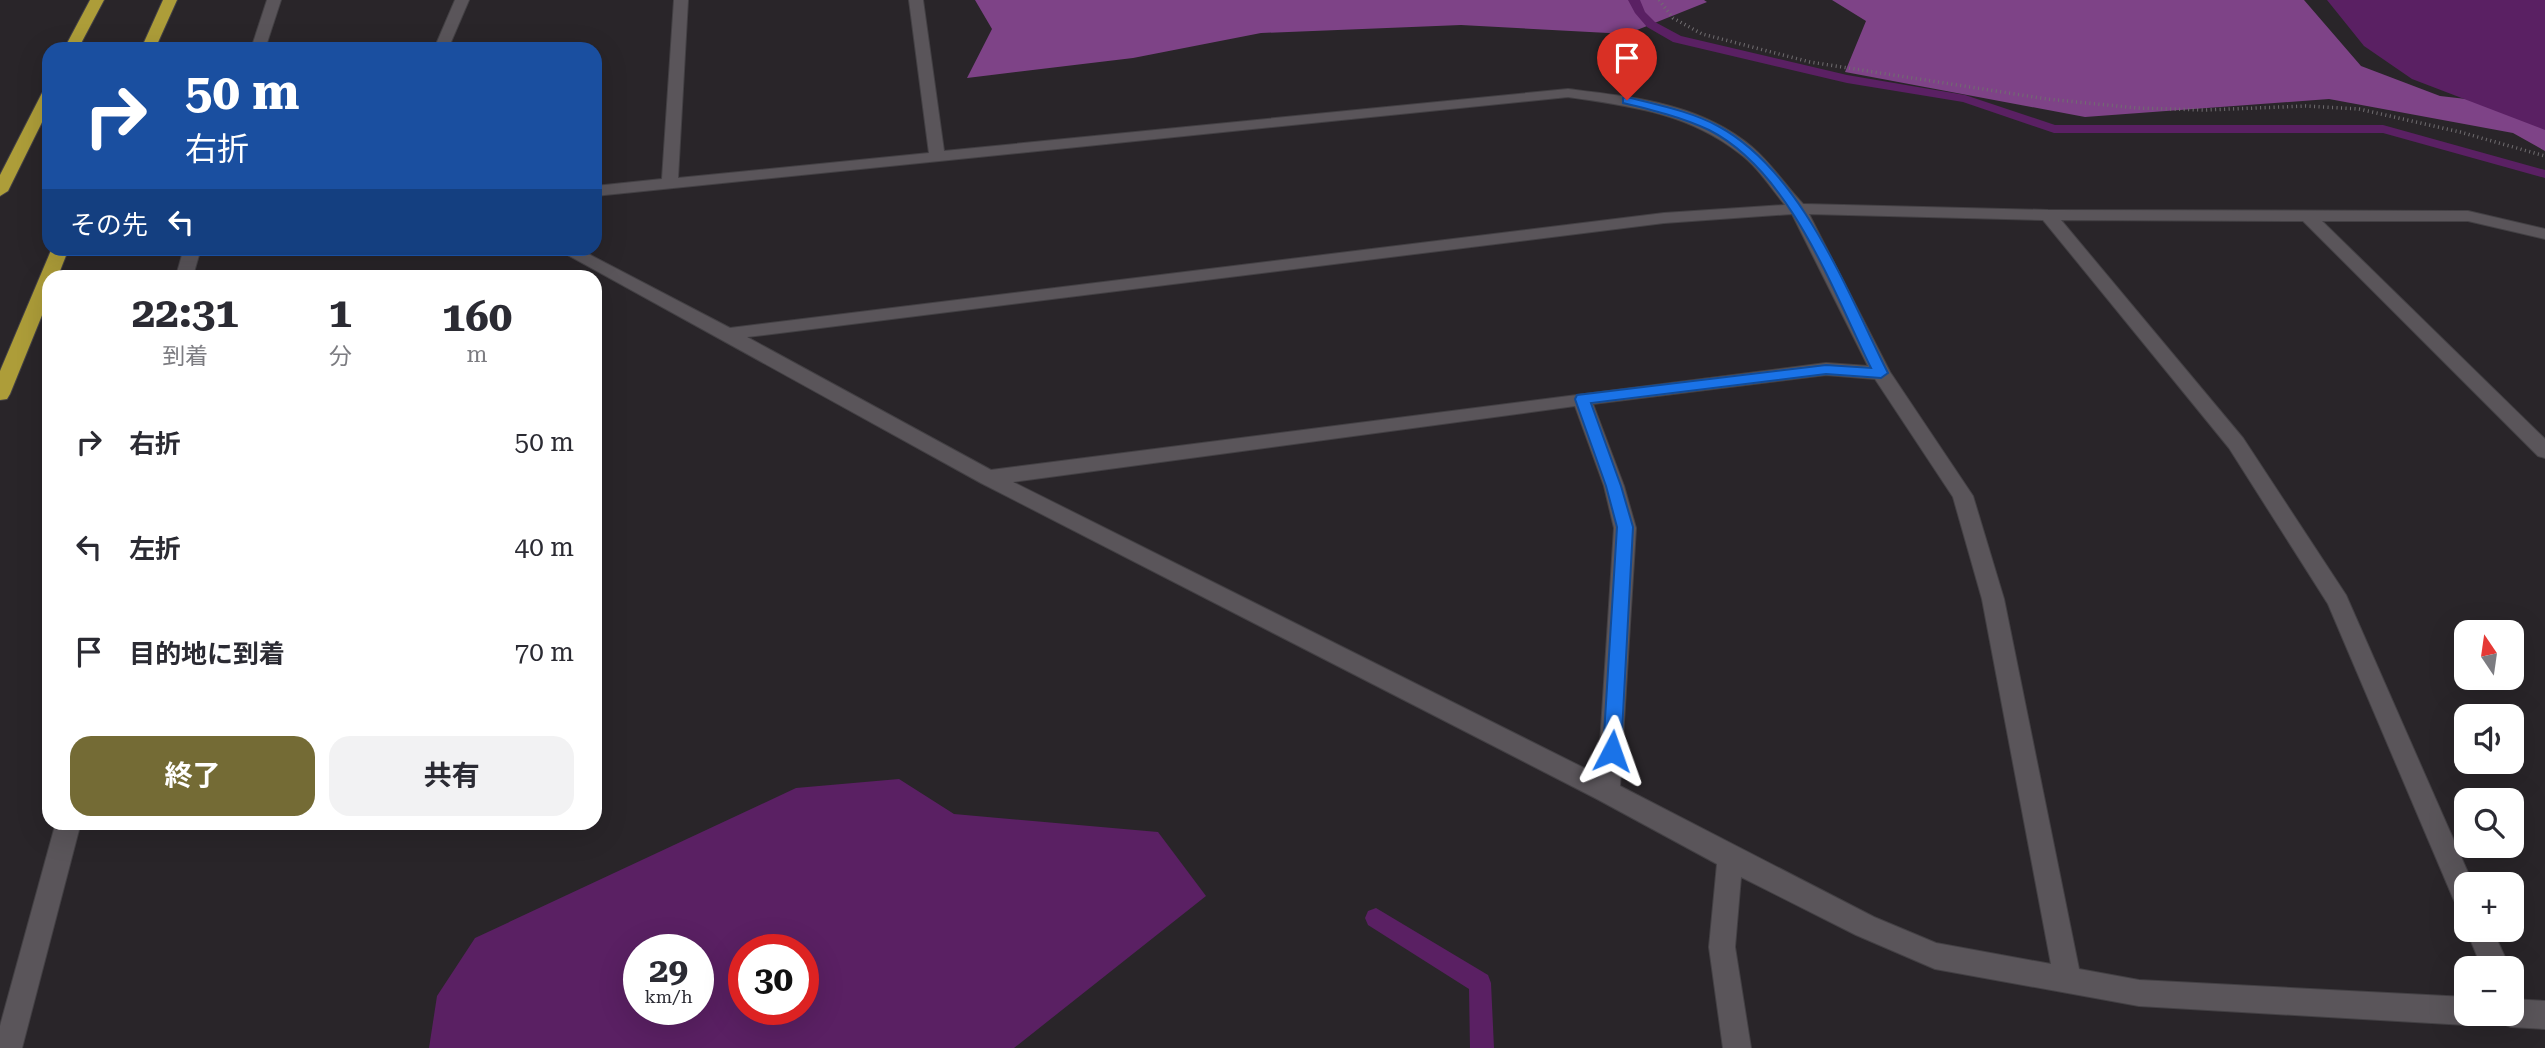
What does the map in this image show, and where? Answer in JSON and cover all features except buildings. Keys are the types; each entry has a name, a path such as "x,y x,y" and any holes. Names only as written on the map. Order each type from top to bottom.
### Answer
{"highway":[{"path":"75,42 97,0"},
{"path":"151,42 170,0"},
{"path":"0,191 42,107"},
{"path":"0,394 42,293"}],"street":[{"path":"260,42 274,0"},
{"path":"443,42 462,0"},
{"path":"670,183 681,0"},
{"path":"916,0 937,155"},
{"path":"602,190 1569,93 1647,104 1715,129 1747,151 1798,209 1881,373 1963,496 1993,599 2067,978"},
{"path":"727,334 1664,218 1798,209 2048,215 2468,216 2545,234"},
{"path":"2048,215 2236,443 2338,601 2455,872"},
{"path":"2308,216 2545,451"},
{"path":"578,256 727,334 988,478 1606,791 1730,858 1865,926 1935,956 2139,993 2454,1010"},
{"path":"988,478 1826,369 1881,373"},
{"path":"1582,399 1614,486 1625,527 1610,779 1606,791"},
{"path":"8,1048 67,830"},
{"path":"1730,858 1722,947 1737,1048"},
{"path":"2524,1012 2545,1015"}],"path":[{"path":"1659,0 1673,18 1702,34 1810,62 2047,99 2137,108 2205,110 2306,106 2359,109 2460,132 2545,156"}],"shaded area":[{"path":"975,0 1707,2 1627,34 1461,25 1261,33 1133,58 967,78 992,29"},
{"path":"1832,0 2304,0 2361,66 2440,96 2545,108 2545,151 2513,133 2329,99 2085,117 1845,72 1866,21"},
{"path":"2327,0 2545,0 2545,130 2412,79 2364,46"},
{"path":"899,779 954,814 1158,832 1206,896 1014,1048 429,1048 437,996 475,938 796,788"}],"waterway":[{"path":"1634,0 1640,13 1651,24 1677,39 1847,79 1965,99 2054,129 2383,129 2545,174"},
{"path":"1376,918 1480,983 1482,1048"}],"route":[{"path":"1612,751 1625,527 1614,486 1582,399 1826,369 1881,373 1798,209 1747,151 1715,129 1681,114 1627,100"}]}
